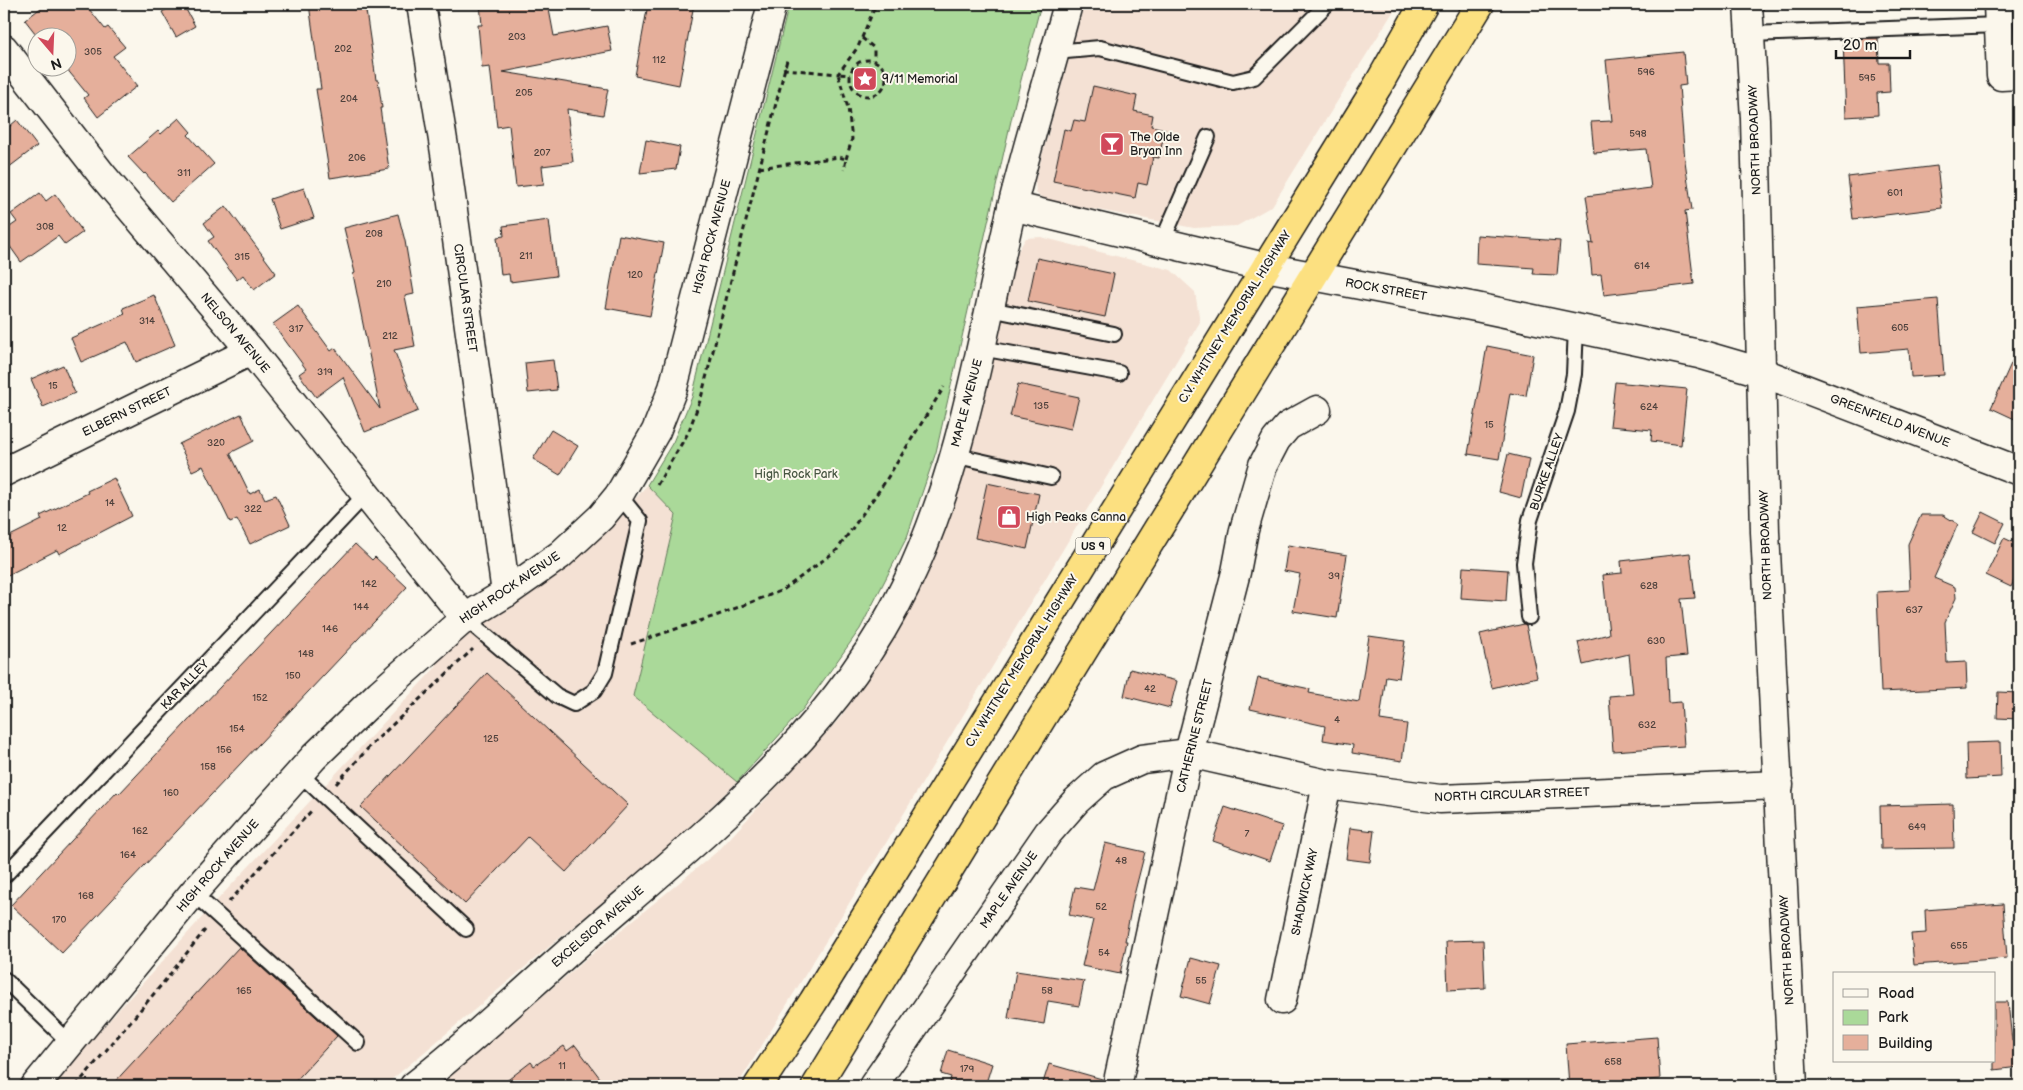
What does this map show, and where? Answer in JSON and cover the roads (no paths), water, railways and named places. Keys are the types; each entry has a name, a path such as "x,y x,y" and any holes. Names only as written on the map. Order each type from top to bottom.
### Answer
{"highway":[{"name":"C.V. WHITNEY MEMORIAL HIGHWAY","path":"758,1086 818,993 1377,87 1424,4"},
{"path":"816,1086 1480,4"}],"street":[{"name":"CIRCULAR STREET","path":"421,4 445,153 506,593"},
{"name":"HIGH ROCK AVENUE","path":"35,1086 193,893 299,774 380,693 465,618 506,593 560,555 601,517 619,495 656,431 673,388 772,4"},
{"name":"MAPLE AVENUE","path":"778,763 824,712 848,680 890,616 906,586 940,504 981,348 1012,206 1068,4"},
{"name":"NORTH BROADWAY","path":"1748,4 1755,119 1765,532 1793,1086"},
{"path":"1999,14 2001,76 2019,75"},
{"name":"NELSON AVENUE","path":"4,49 103,176 251,351 465,618"},
{"name":"ROCK STREET","path":"1012,206 1265,268 1476,307 1699,354 1761,372"},
{"name":"ELBERN STREET","path":"4,472 251,351"},
{"name":"GREENFIELD AVENUE","path":"1761,372 2019,471"},
{"name":"CATHERINE STREET","path":"1116,1086 1190,753 1236,572 1244,530 1263,465 1276,440 1288,426 1317,410"},
{"name":"MAPLE AVENUE","path":"874,1086 1048,833 1076,802 1104,776 1142,759 1190,753"},
{"name":"NORTH CIRCULAR STREET","path":"1190,753 1327,784 1440,799 1779,785"},
{"name":"EXCELSIOR AVENUE","path":"414,1086 454,1055 550,968 716,824 778,763"},
{"name":"SHADWICK WAY","path":"1282,1000 1327,784"}],"lane":[{"path":"1055,52 1100,48 1233,82 1254,77 1327,4"},
{"path":"1750,34 1999,14"},
{"path":"1162,242 1208,137"},
{"path":"990,309 1114,334"},
{"name":"BURKE ALLEY","path":"1529,617 1524,563 1530,520 1567,412 1574,374 1576,328"},
{"path":"981,348 1120,373"},
{"path":"953,455 1051,477"},
{"name":"KAR ALLEY","path":"4,876 366,494"},
{"path":"465,618 558,696 574,704 594,691 605,673 640,521 619,495"},
{"path":"299,774 466,929"},
{"path":"193,893 358,1043"},
{"path":"4,979 70,1042"}],"place":[{"name":"9/11 Memorial","path":"865,79"},
{"name":"The Olde Bryan Inn","path":"1112,144"},
{"name":"High Peaks Canna","path":"1009,517"}],"park label":[{"name":"High Rock Park","path":"796,474"}]}
